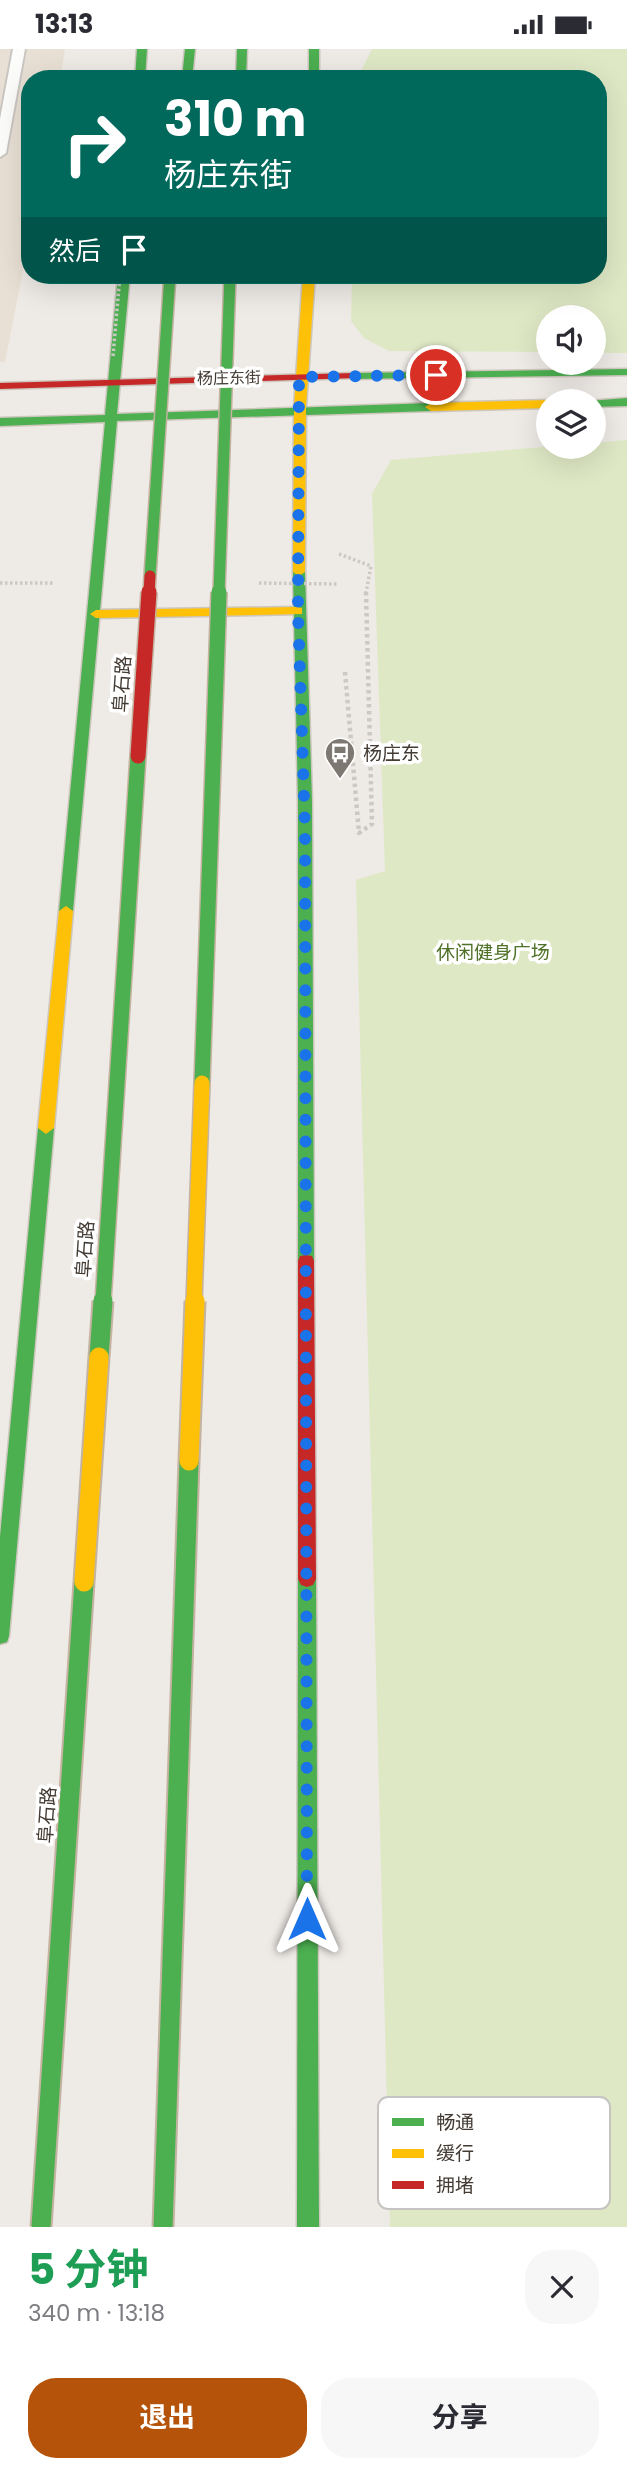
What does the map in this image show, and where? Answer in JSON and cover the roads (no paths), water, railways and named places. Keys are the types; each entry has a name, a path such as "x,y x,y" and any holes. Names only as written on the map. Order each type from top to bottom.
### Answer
{"main road":[{"path":"141,70 142,49"},
{"path":"188,70 190,49"},
{"path":"241,70 242,49"},
{"path":"314,49 314,70"},
{"name":"阜石路","path":"0,1636 96,614 121,284"},
{"name":"阜石路","path":"41,2227 169,284"},
{"path":"163,2227 230,284"},
{"path":"308,284 298,410 298,611 305,801 308,2227"},
{"name":"杨庄东街","path":"0,386 116,381 627,372"},
{"path":"606,403 627,403"},
{"name":"杨庄东街","path":"0,422 298,410 536,404"},
{"path":"96,614 298,611"}],"lane":[{"path":"0,153 19,49"}],"place":[{"name":"杨庄东","path":"340,780"}],"park label":[{"name":"休闲健身广场","path":"493,952"}]}
